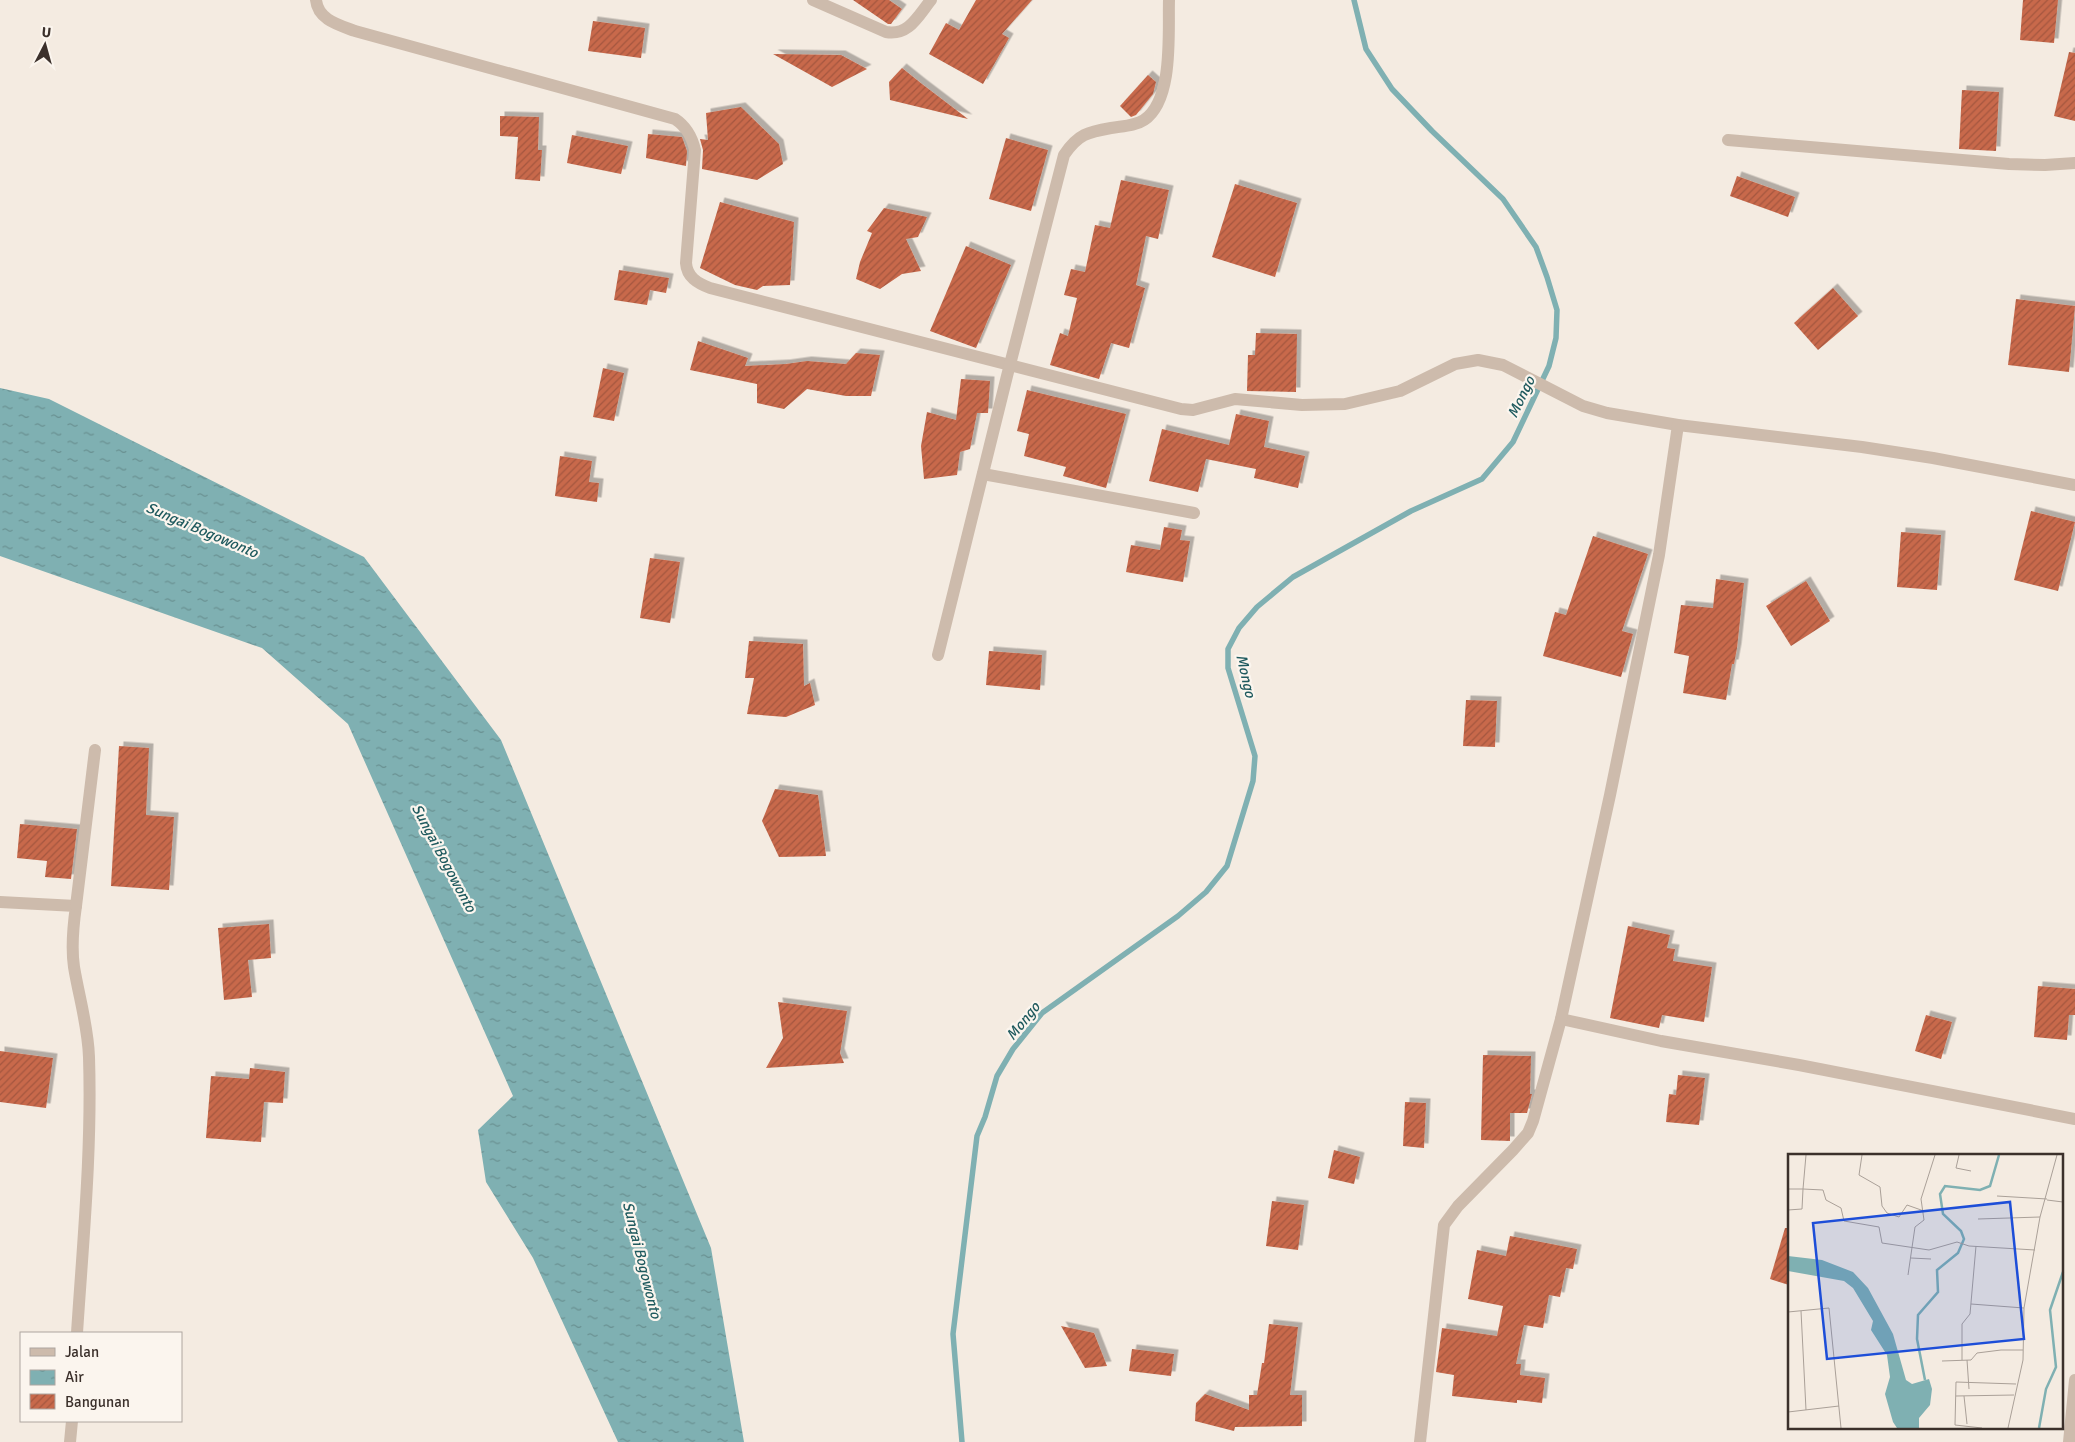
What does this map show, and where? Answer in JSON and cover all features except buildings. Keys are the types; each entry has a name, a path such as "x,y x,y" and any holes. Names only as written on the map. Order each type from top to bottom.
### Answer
{"street":[{"path":"316,0 318,10 324,17 355,31 675,119 682,124 692,139 695,150 686,263 687,271 692,279 702,285 1010,365 1193,410 1235,400 1302,405 1345,404 1400,391 1455,364 1478,360 1503,365 1582,406 1607,413 1678,424 1862,447 1933,458 2075,485"},
{"path":"813,0 886,32 894,33 908,29 931,0"},
{"path":"938,655 1064,155 1075,140 1082,135 1134,124 1150,115 1161,96 1166,81 1169,0"},
{"path":"1728,140 2009,164 2045,165 2075,163"},
{"path":"1420,1442 1444,1225 1458,1206 1513,1150 1531,1127 1561,1019 1659,555 1678,424"},
{"path":"983,474 1194,513"},
{"path":"77,1332 90,1162 89,1054 74,966 72,936 94,750"},
{"path":"0,902 76,906"},
{"path":"1561,1019 1661,1041 1799,1065 2075,1119"},
{"path":"2069,1442 2075,1380"},
{"path":"70,1442 72,1422"}],"water":[{"name":"Sungai Bogowonto","path":"0,388 49,399 364,557 501,740 711,1248 744,1442 618,1442 533,1258 486,1182 478,1130 513,1096 348,724 262,648 0,556"}],"waterway":[{"name":"Mongo","path":"962,1442 953,1334 977,1136 985,1117 997,1076 1013,1049 1042,1013 1178,916 1206,892 1227,866 1253,781 1255,756 1228,668 1228,649 1239,628 1257,607 1293,577 1411,511 1482,479 1513,442 1549,366 1556,338 1557,310 1536,247 1503,199 1432,131 1392,89 1366,49 1354,0"}]}
